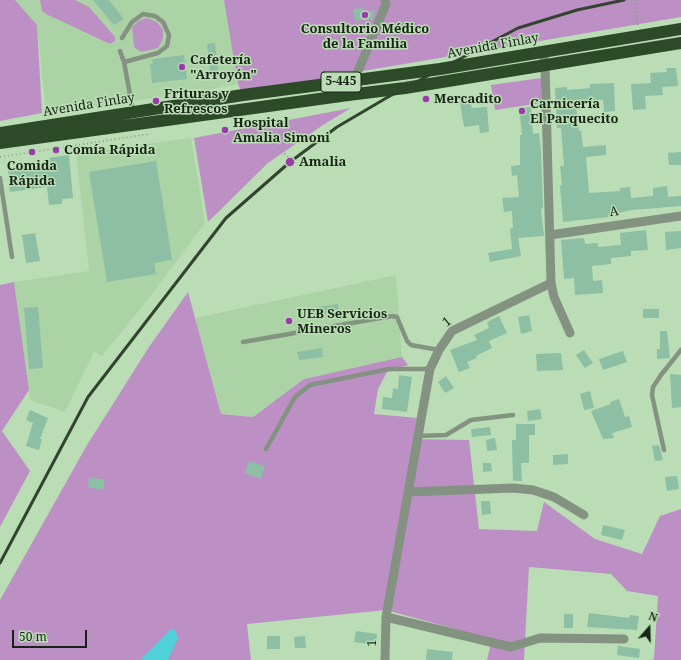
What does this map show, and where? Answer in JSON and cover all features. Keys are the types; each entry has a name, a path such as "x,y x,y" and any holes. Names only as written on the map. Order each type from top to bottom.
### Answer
{"highway":[{"name":"Avenida Finlay","path":"0,133 133,112 440,69 681,29"},
{"name":"Avenida Finlay","path":"0,143 405,88 681,43"}],"street":[{"path":"348,95 387,1"},
{"path":"543,51 545,66 551,283 554,297 570,333"},
{"name":"A","path":"550,235 681,216"},
{"name":"1","path":"385,660 386,617 430,369 438,350 452,331 551,283"},
{"path":"408,492 513,488 533,490 554,497 584,515"},
{"path":"386,617 511,647 540,638 624,639"}],"lane":[{"path":"122,38 132,22 143,14 155,16 163,22 168,35 167,46 158,53 124,62"},
{"path":"120,50 124,62 135,125"},
{"path":"0,178 12,257"},
{"path":"243,342 392,316 397,317 407,341 411,345 438,350"},
{"path":"664,450 652,395 653,387 681,350"},
{"path":"266,449 295,397 310,385 389,369 430,369"},
{"path":"418,436 446,436 471,420 513,416"}],"path":[{"path":"635,0 640,35"},
{"path":"250,119 289,158"}],"shaded area":[{"path":"0,0 15,0 37,25 42,113 0,121"},
{"path":"15,0 225,0 238,84 191,93 46,113 37,25"},
{"path":"40,0 75,0 89,7 115,37 115,41 110,44 48,15 42,11"},
{"path":"224,0 681,0 681,17 357,72 354,80 243,95 238,84"},
{"path":"147,18 157,22 163,30 163,39 158,48 141,52 134,47 132,27 140,20"},
{"path":"541,78 541,103 495,110 491,85"},
{"path":"351,108 323,125 268,163 208,222 194,138"},
{"path":"191,138 205,223 146,302 102,356 94,352 65,412 30,400 14,282 89,271 76,153"},
{"name":"UEB Servicios Mineros","path":"396,275 402,357 304,379 253,417 221,414 195,318"},
{"path":"14,282 29,390 2,431 30,471 0,527 0,285"},
{"path":"188,292 221,414 253,417 304,379 402,357 408,365 387,372 378,389 374,414 418,418 414,439 469,440 479,529 537,531 544,502 595,539 642,554 660,516 681,509 681,660 651,660 654,659 658,596 627,591 611,574 529,567 524,660 487,660 492,639 386,610 247,624 251,660 0,660 0,600 87,445 149,347"}],"water":[{"path":"171,629 175,630 178,638 168,660 140,660"}],"building":[{"path":"93,0 109,0 124,19 114,25"},
{"name":"Consultorio Médico de la Familia","path":"363,8 363,12 375,10 373,19 355,21 353,9"},
{"path":"215,43 218,71 210,72 207,44"},
{"path":"184,55 187,79 152,83 150,64 153,64 152,59"},
{"path":"666,68 676,68 678,86 662,87 663,95 645,96 646,109 633,110 631,84 651,83 650,73 667,72"},
{"path":"614,83 615,111 604,112 603,100 581,100 581,105 576,105 579,131 581,131 583,147 606,145 606,155 586,157 589,193 620,191 620,188 630,187 631,198 653,196 653,188 667,186 668,197 681,196 681,206 632,210 618,213 618,216 563,222 560,166 564,166 561,128 557,128 555,88 567,87 567,90 590,88 590,84"},
{"path":"470,102 472,108 487,107 489,132 480,133 479,125 464,127 460,103"},
{"path":"531,107 533,134 539,133 541,151 543,208 541,209 544,236 518,238 521,256 490,262 488,253 512,249 510,229 513,228 512,211 504,212 502,198 519,197 517,175 512,176 511,166 520,165 520,135 522,135 519,108"},
{"path":"681,152 681,165 669,165 668,153"},
{"path":"69,155 73,198 62,199 62,204 49,205 47,187 10,192 8,168 50,165 49,158"},
{"path":"156,161 172,260 154,263 156,274 107,282 89,172"},
{"path":"646,230 648,250 631,251 631,256 611,258 611,264 592,266 593,281 602,280 603,293 575,295 574,278 564,279 561,240 584,238 585,244 598,243 598,247 621,245 620,233"},
{"path":"681,231 681,248 666,250 665,232"},
{"path":"35,233 40,261 26,263 22,235"},
{"path":"338,304 339,311 307,317 306,309"},
{"path":"38,307 43,368 29,369 24,308"},
{"path":"643,309 659,309 659,318 643,318"},
{"path":"529,315 532,331 521,334 518,317"},
{"path":"499,316 507,333 489,341 492,348 476,356 477,358 467,362 470,368 459,372 450,350 477,340 474,335 489,328 487,322"},
{"path":"660,331 667,331 670,358 657,359 657,349 660,349"},
{"path":"322,348 323,357 299,360 297,352"},
{"path":"584,350 593,363 585,368 576,355"},
{"path":"623,351 627,362 603,370 599,359"},
{"path":"561,353 563,370 537,371 536,354"},
{"path":"670,374 681,375 681,407 672,408"},
{"path":"399,375 412,377 407,412 382,409 383,397 392,398 393,388 398,389"},
{"path":"446,376 454,388 445,393 438,382"},
{"path":"590,391 594,408 584,410 580,394"},
{"path":"619,399 625,417 629,416 632,427 612,433 614,438 603,439 591,411 611,404 610,402"},
{"path":"540,409 542,419 528,421 527,411"},
{"path":"30,410 48,418 40,439 42,439 39,450 26,446 33,423 26,420"},
{"path":"516,424 535,424 535,435 529,435 529,463 521,463 522,481 513,481 512,440 516,440"},
{"path":"490,427 491,435 472,437 471,429"},
{"path":"495,438 497,450 487,451 486,440"},
{"path":"659,445 663,460 655,461 652,446"},
{"path":"568,454 568,464 553,465 553,455"},
{"path":"249,461 265,466 261,479 245,473"},
{"path":"483,463 491,463 492,471 483,472"},
{"path":"677,476 679,489 667,491 665,477"},
{"path":"89,477 105,480 103,490 88,487"},
{"path":"481,501 490,501 491,514 482,515"},
{"path":"603,525 625,530 622,540 601,535"},
{"path":"589,613 629,618 630,615 639,616 637,630 587,627"},
{"path":"564,614 573,614 573,628 564,628"},
{"path":"356,631 377,634 376,645 354,642"},
{"path":"267,636 280,636 280,649 267,649"},
{"path":"305,636 306,648 295,648 294,637"},
{"path":"618,646 640,649 639,658 617,655"},
{"path":"427,649 453,652 452,660 426,660"}],"railway":[{"path":"0,563 88,397 226,218 290,162 337,127 388,97 518,28 577,10 624,0"}],"place":[{"name":"Consultorio Médico de la Familia","path":"365,15"},
{"name":"Cafetería \"Arroyón\"","path":"182,67"},
{"name":"Mercadito","path":"426,99"},
{"name":"Frituras y Refrescos","path":"156,101"},
{"name":"Carnicería El Parquecito","path":"522,111"},
{"name":"Hospital Amalia Simoni","path":"225,130"},
{"name":"Comía Rápida","path":"56,150"},
{"name":"Comida Rápida","path":"32,152"},
{"name":"Amalia","path":"290,162"},
{"name":"UEB Servicios Mineros","path":"289,321"}]}
